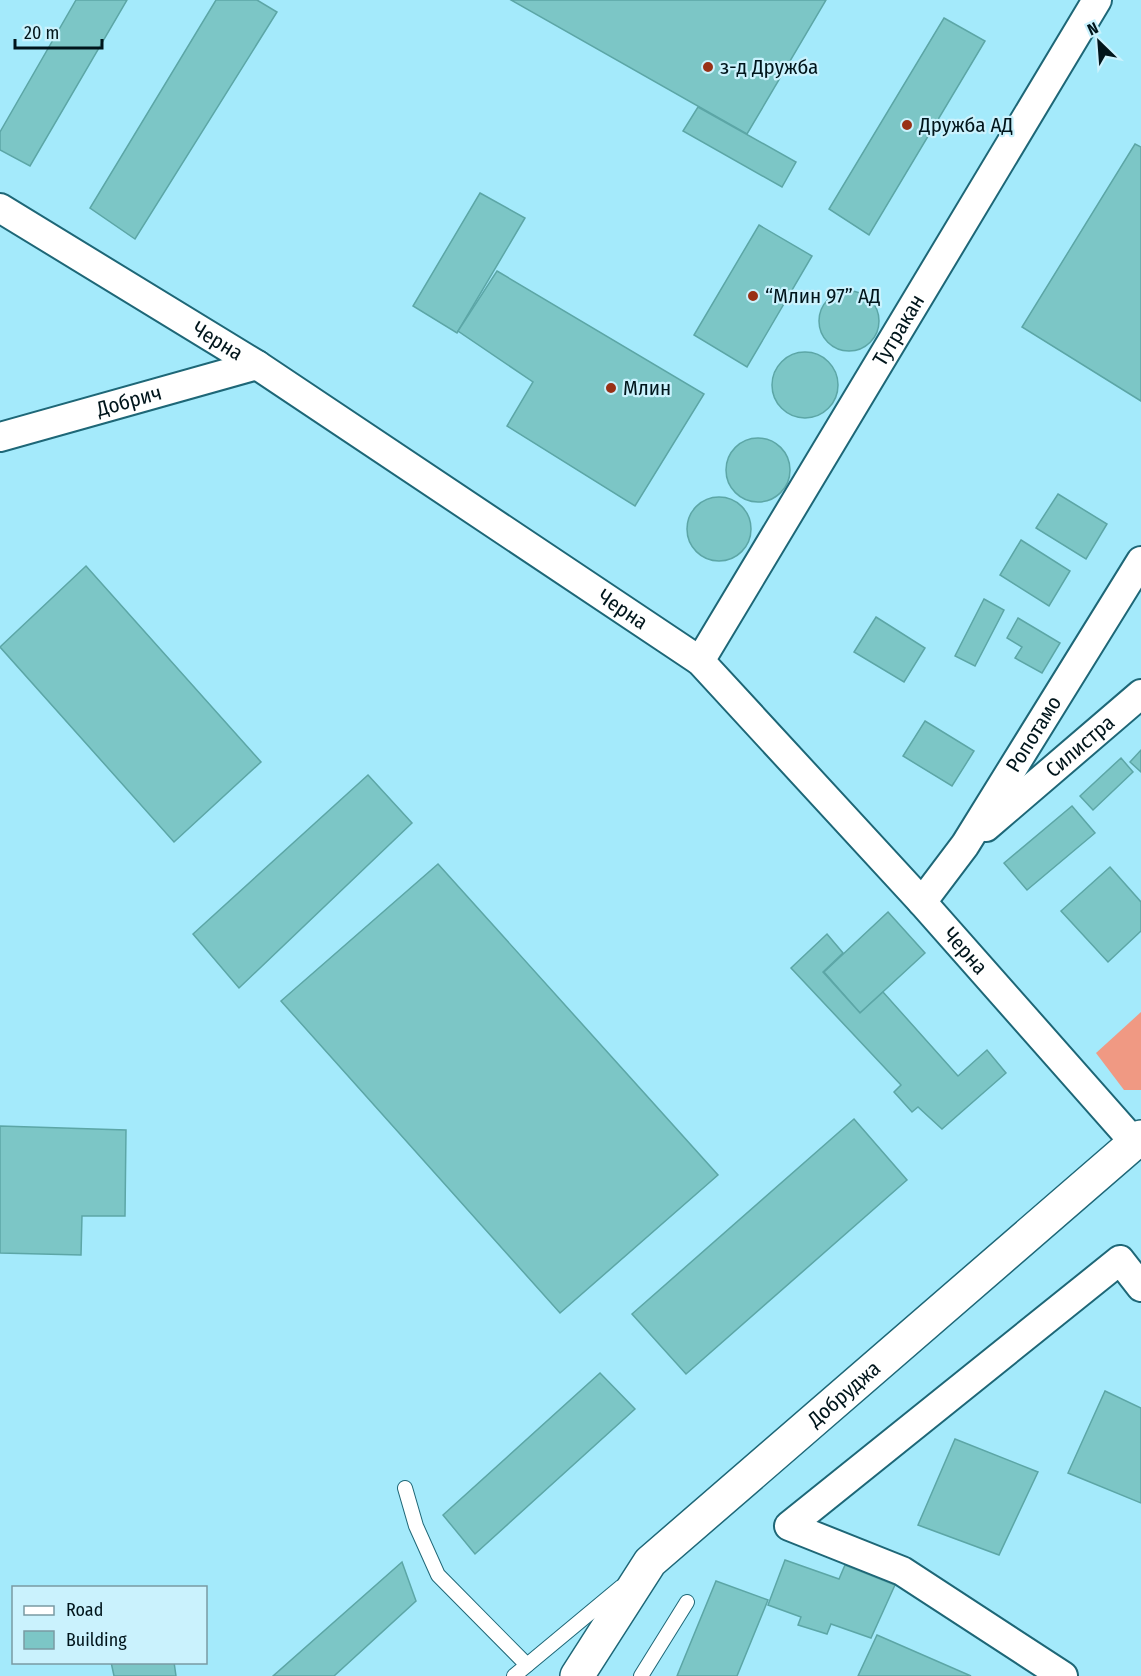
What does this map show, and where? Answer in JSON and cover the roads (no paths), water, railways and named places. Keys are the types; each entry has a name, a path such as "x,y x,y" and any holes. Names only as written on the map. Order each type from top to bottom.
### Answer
{"street":[{"name":"Тутракан","path":"700,661 1097,0"},
{"name":"Черна","path":"0,208 257,365 700,661 922,902 1139,1143"},
{"name":"Добрич","path":"0,437 257,365"},
{"name":"Ропотамо","path":"922,902 965,845 1141,561"},
{"name":"Силистра","path":"965,845 1141,694"},
{"name":"Добруджа","path":"577,1676 650,1562 1139,1143"},
{"path":"1063,1676 902,1571 789,1526 1120,1260 1141,1287"}],"lane":[{"path":"405,1488 416,1526 438,1575 527,1665"},
{"path":"514,1676 650,1562"},
{"path":"640,1676 687,1602"}],"place":[{"name":"з-д Дружба","path":"708,67"},
{"name":"Дружба АД","path":"907,125"},
{"name":"“Млин 97” АД","path":"753,296"},
{"name":"Млин","path":"611,388"}]}
